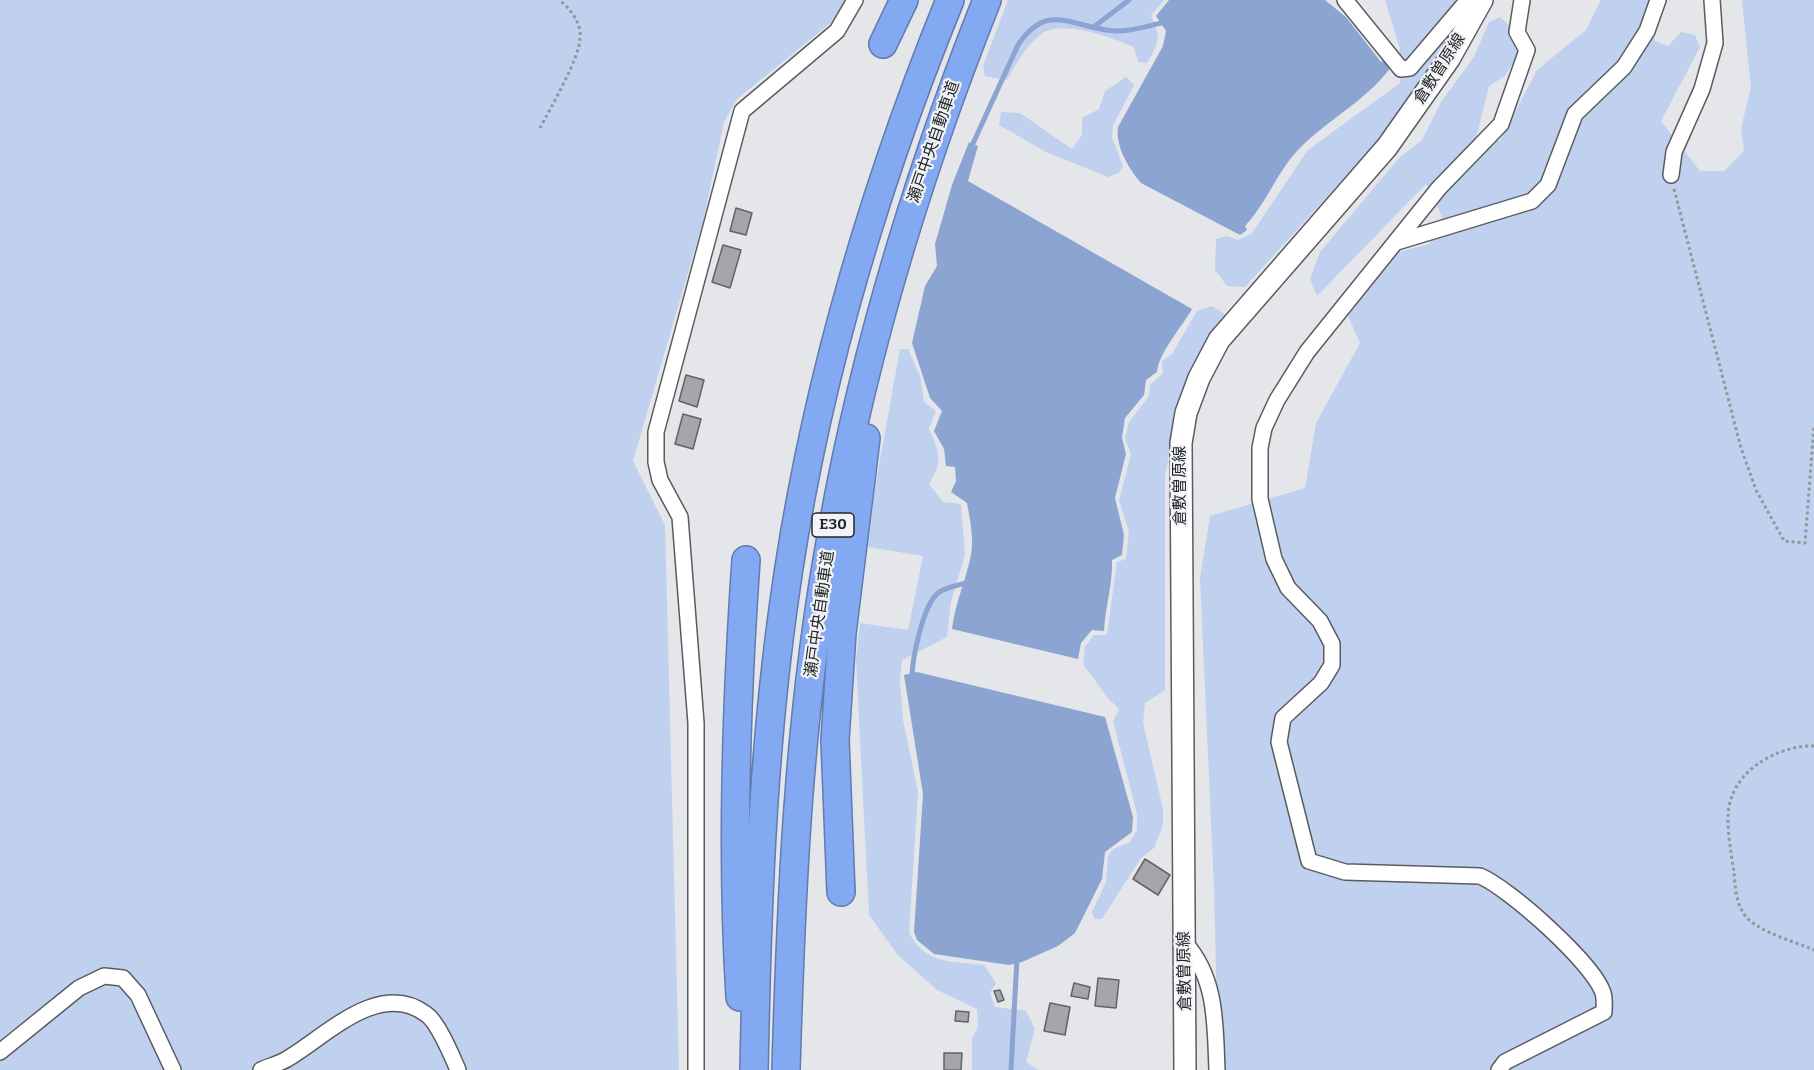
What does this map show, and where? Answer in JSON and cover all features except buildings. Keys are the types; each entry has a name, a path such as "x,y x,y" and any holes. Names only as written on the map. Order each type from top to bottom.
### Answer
{"highway":[{"path":"883,44 904,0"},
{"name":"瀬戸中央自動車道","path":"754,1070 757,925 766,776 783,609 795,533 840,332 871,221 908,109 950,0"},
{"name":"瀬戸中央自動車道","path":"786,1070 796,820 807,701 826,562 842,477 881,312 905,225 942,117 987,0"},
{"path":"841,892 835,728 842,633 881,312"},
{"path":"744,1070 736,920 737,754 746,560"}],"street":[{"path":"696,1070 696,723 680,517 660,480 656,462 656,432 742,111 837,31 855,0"},
{"path":"1345,0 1401,69 1410,68 1468,0"},
{"name":"倉敷曽原線","path":"1185,1070 1181,443 1186,413 1198,378 1219,340 1387,147 1449,58 1482,0"},
{"path":"1499,1070 1505,1062 1604,1012 1603,993 1590,971 1516,898 1496,883 1480,876 1345,872 1309,861 1279,742 1283,718 1321,683 1332,665 1332,644 1320,621 1288,588 1274,559 1260,499 1260,448 1264,428 1277,399 1307,352 1439,188 1501,124 1527,50 1517,32 1522,0"},
{"path":"1397,242 1532,201 1548,185 1575,114 1624,67 1647,31 1658,0"},
{"path":"1671,175 1674,152 1702,89 1715,43 1712,0"},
{"path":"1185,943 1196,956 1210,986 1217,1070"},
{"path":"0,1052 79,988 104,976 123,978 138,994 173,1070"},
{"path":"261,1070 287,1059 356,1013 375,1005 408,1004 428,1015 458,1070"}],"path":[{"path":"540,128 561,87 580,40 578,21 559,0"},
{"path":"1671,175 1701,303 1741,448 1756,490 1784,541 1805,543 1814,426"},
{"path":"1814,746 1796,746 1752,766 1730,799 1729,837 1737,898 1746,917 1762,928 1814,950"}],"shaded area":[{"path":"0,0 845,0 838,17 737,99 724,122 703,221 633,461 665,525 679,1070 0,1070"},
{"path":"1008,0 1164,0 1151,15 1158,40 1147,63 1138,62 1134,47 1125,43 1087,31 1060,28 1040,35 1021,56 1007,80 985,76 983,66"},
{"path":"1169,0 1325,0 1346,17 1381,62 1384,59 1391,67 1360,99 1301,147 1245,226 1247,230 1240,235 1141,183 1121,149 1118,127 1163,46 1166,31 1156,16"},
{"path":"1385,0 1468,0 1429,70 1384,134 1245,287 1227,286 1215,270 1216,239 1227,236 1238,240 1252,233 1308,150 1400,83 1400,49"},
{"path":"1601,0 1649,0 1655,41 1668,46 1681,32 1695,35 1700,47 1661,121 1700,171 1724,171 1744,151 1741,128 1751,87 1742,0 1814,0 1814,1070 1215,1070 1218,1053 1214,889 1200,578 1210,516 1305,488 1316,423 1360,343 1348,316 1399,252 1429,244 1442,216 1426,184 1317,296 1310,279 1320,252 1399,158 1422,140 1441,102 1474,57 1489,22 1500,17 1507,23 1520,51 1505,76 1489,86 1476,138 1500,141 1537,70 1586,30"},
{"path":"1126,77 1134,85 1113,126 1112,137 1123,166 1119,173 1108,177 1046,152 999,125 1001,112 1020,113 1072,149 1082,135 1082,118 1099,109 1105,91"},
{"path":"969,142 978,146 968,181 1192,309 1166,348 1157,372 1146,380 1144,395 1125,418 1122,438 1126,454 1115,498 1124,535 1122,555 1112,560 1104,631 1092,630 1081,643 1078,659 952,629 971,555 970,522 967,503 951,492 956,481 955,467 946,466 944,449 934,431 942,411 930,398 912,343 925,286 937,266 935,244 952,185"},
{"path":"1212,306 1225,314 1201,349 1189,380 1173,432 1165,477 1165,690 1145,703 1143,723 1163,809 1163,825 1154,848 1141,858 1102,919 1094,919 1092,912 1106,882 1108,856 1113,849 1130,842 1137,830 1137,814 1113,721 1119,709 1107,697 1083,664 1085,647 1094,635 1107,635 1117,562 1126,559 1129,532 1119,500 1131,454 1125,438 1129,422 1149,396 1150,385 1163,373 1162,361 1172,354 1197,311"},
{"path":"900,349 908,349 920,376 924,402 936,411 929,429 938,451 938,463 929,484 943,502 961,504 965,555 951,602 947,637 902,660 900,682 903,720 918,792 909,933 924,951 941,960 984,965 996,983 990,993 995,1007 1026,1011 1035,1029 1026,1062 1039,1070 972,1070 972,1038 978,1027 977,1009 937,990 897,954 869,915 856,659 860,623 908,630 923,556 868,547 874,493"},
{"path":"917,672 1105,717 1133,817 1132,832 1105,852 1102,879 1075,933 1058,946 1022,962 1009,965 934,954 917,940 914,932 923,794 904,675"}],"waterway":[{"path":"1095,26 1129,0"},
{"path":"970,150 1018,45 1029,31 1040,23 1062,20 1100,29 1121,31 1166,22"},
{"path":"912,678 919,633 933,599 945,589 969,582"},
{"path":"1011,1070 1017,958"}]}
